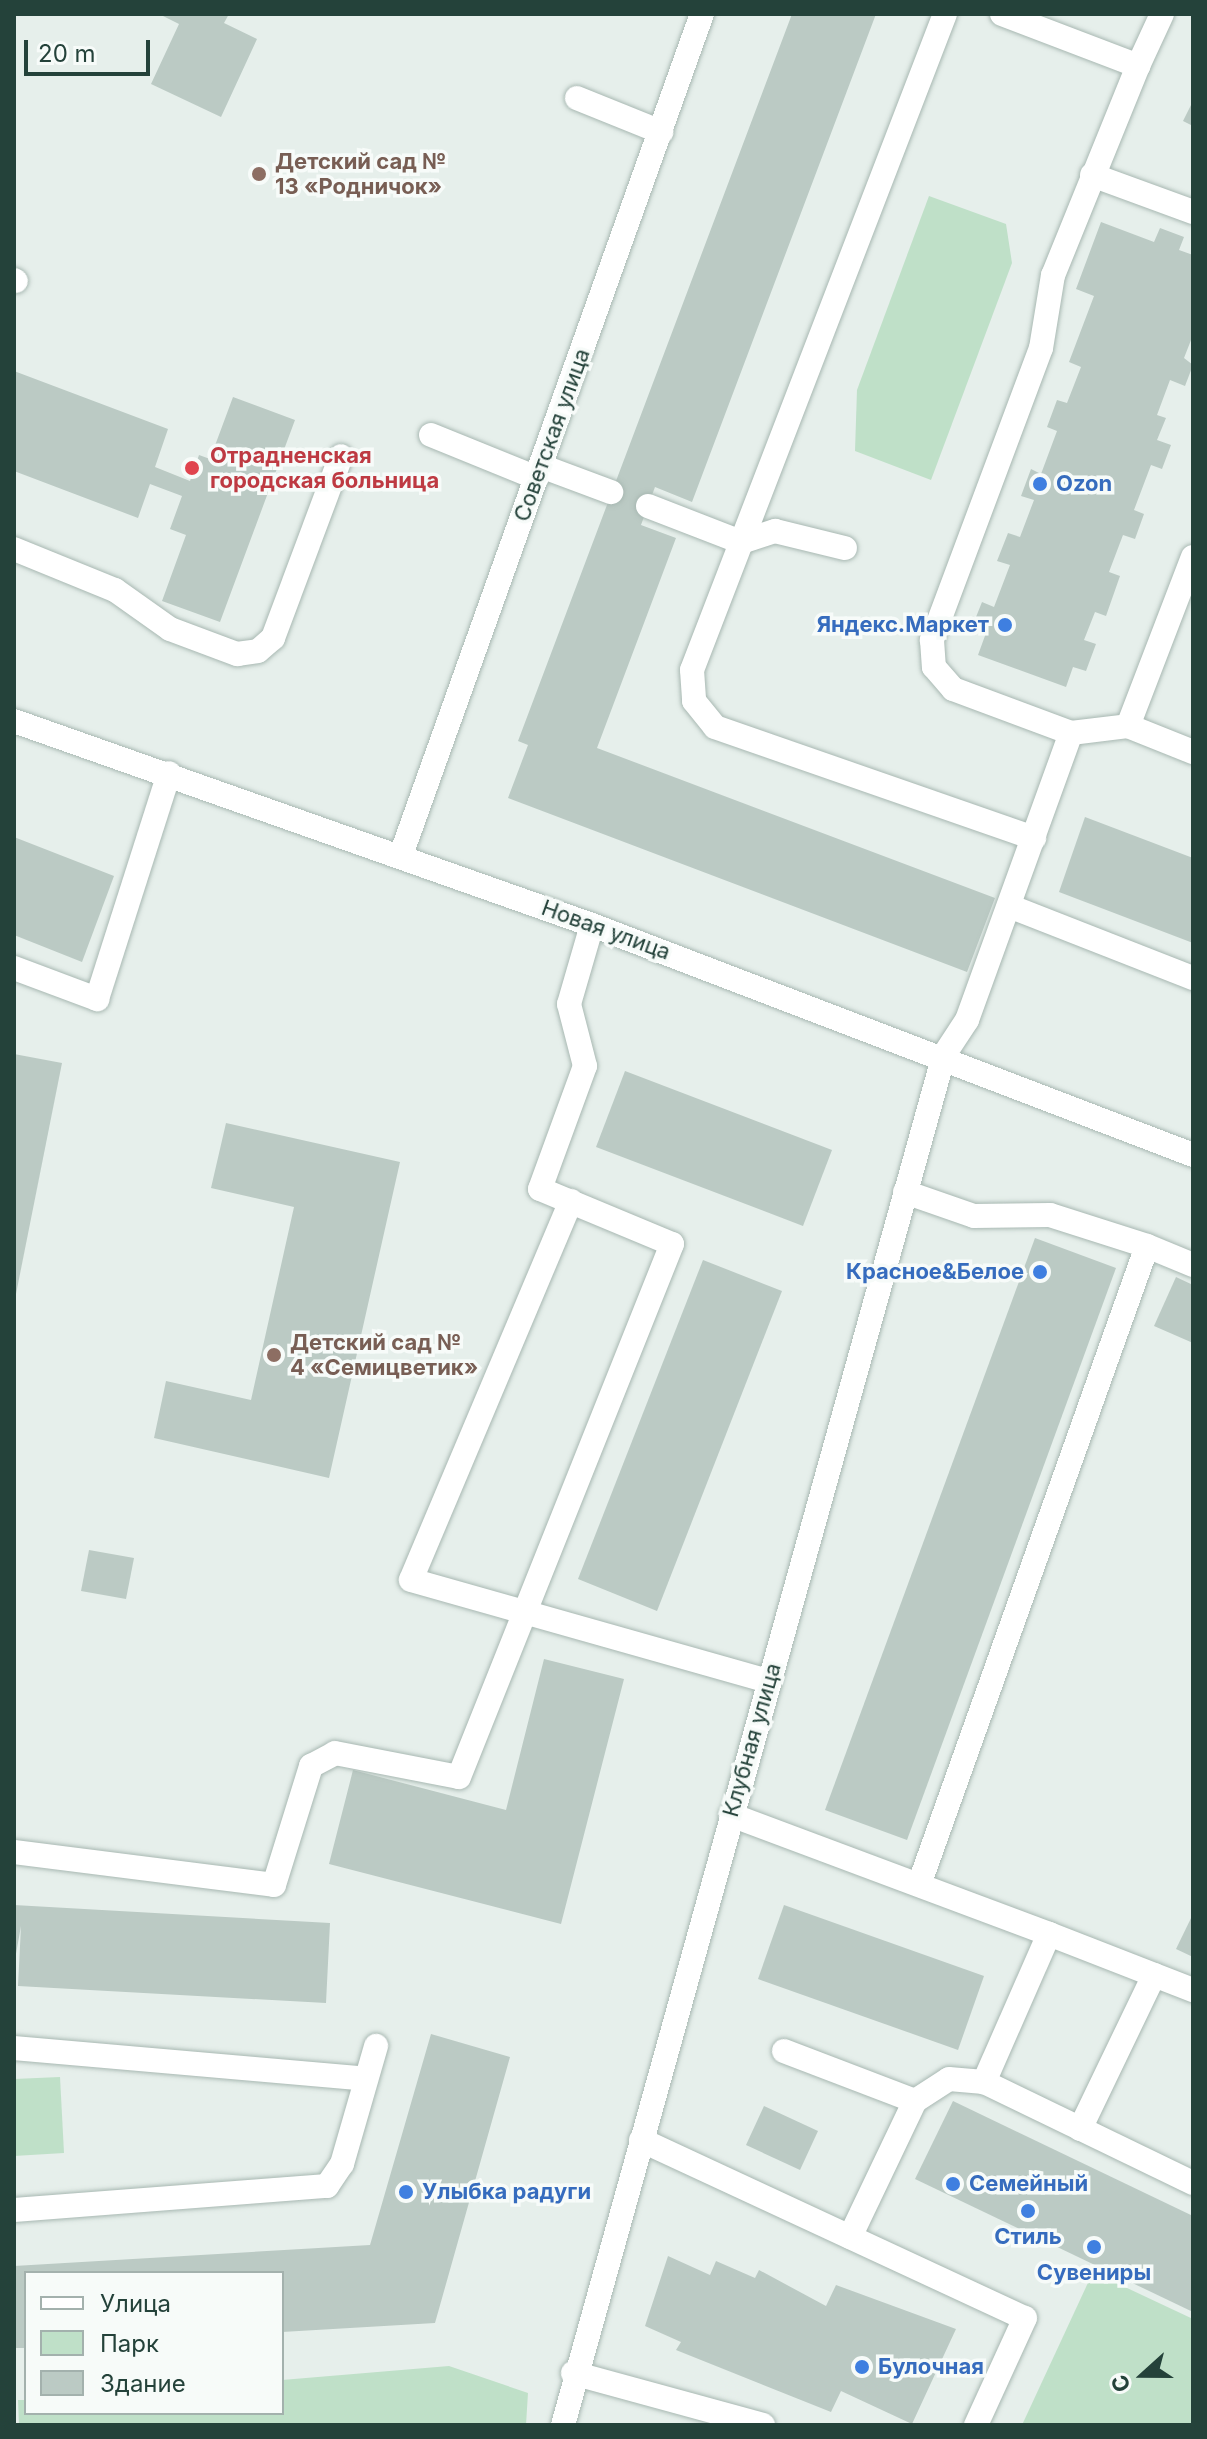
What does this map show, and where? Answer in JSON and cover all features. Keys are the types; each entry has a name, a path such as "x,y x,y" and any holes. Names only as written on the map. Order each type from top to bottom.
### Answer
{"street":[{"name":"Советская улица","path":"401,855 702,14"},
{"path":"945,14 692,670 694,701 715,727 1034,838"},
{"path":"1002,14 1138,66"},
{"path":"1162,14 1092,175 1053,275 1041,348 932,640 934,667 953,689 1071,733 1128,726 1193,752"},
{"path":"577,98 661,132"},
{"path":"1092,175 1193,212"},
{"path":"431,435 539,472 611,492"},
{"path":"14,549 115,590 170,629 237,654 258,651 273,638 341,456"},
{"path":"648,506 741,542 775,531 845,548"},
{"path":"1128,726 1193,557"},
{"name":"Новая улица","path":"14,721 169,773 592,925 944,1055 1193,1155"},
{"name":"Клубная улица","path":"563,2425 573,2373 944,1055 967,1020 1071,733"},
{"path":"14,968 97,999 169,773"},
{"path":"1009,906 1193,978"},
{"path":"14,1852 274,1885 311,1766 335,1753 459,1777 522,1611 672,1244 540,1189 585,1066 569,1004 592,925"},
{"path":"905,1192 974,1216 1050,1215 1147,1246 1193,1265"},
{"path":"571,1201 411,1580 768,1681"},
{"path":"919,1885 1147,1246"},
{"path":"731,1815 1193,1990"},
{"path":"984,2082 1049,1934"},
{"path":"1080,2129 1154,1975"},
{"path":"14,2210 327,2186 342,2164 376,2046"},
{"path":"14,2048 366,2079"},
{"path":"784,2051 915,2101"},
{"path":"850,2237 915,2101 949,2079 984,2082 1193,2183"},
{"path":"641,2140 1025,2318 976,2425"},
{"path":"573,2373 763,2425"}],"green space":[{"path":"929,196 1006,224 1012,263 931,480 855,451 857,390"},
{"path":"60,2077 64,2153 14,2156 14,2079"},
{"path":"1093,2272 1193,2319 1193,2425 1022,2425"},
{"path":"449,2366 528,2393 526,2425 19,2425 18,2400 24,2400 24,2415 284,2415 284,2380"}],"building":[{"path":"159,14 229,14 224,23 257,39 221,117 151,84 179,24"},
{"path":"792,14 876,14 692,502 655,487 641,525 676,538 597,748 995,898 967,972 508,798 528,745 518,741"},
{"path":"1193,101 1193,126 1183,121"},
{"path":"1101,222 1154,242 1160,228 1184,237 1179,250 1193,255 1193,335 1184,358 1193,365 1185,386 1170,380 1157,415 1166,418 1157,440 1171,445 1162,469 1151,465 1134,510 1144,514 1135,539 1123,535 1109,572 1120,576 1106,616 1095,612 1084,640 1096,644 1086,671 1073,667 1066,687 978,655 986,633 972,627 982,602 994,607 1010,565 997,561 1008,533 1020,537 1034,500 1021,496 1031,469 1041,474 1057,431 1047,427 1057,400 1067,403 1081,367 1069,362 1094,296 1076,289"},
{"name":"Отрадненская городская больница","path":"14,371 168,429 155,467 190,481 199,455 210,459 233,397 295,420 220,622 162,601 186,535 170,529 182,496 150,484 138,518 14,471"},
{"path":"1085,817 1193,858 1193,943 1059,892"},
{"path":"14,837 114,876 82,962 14,935"},
{"path":"14,1054 62,1063 15,1299 14,1299"},
{"path":"625,1071 832,1150 803,1226 596,1147"},
{"path":"226,1123 400,1162 329,1478 154,1438 166,1381 251,1400 294,1207 211,1188"},
{"path":"1035,1238 1116,1268 907,1840 825,1810"},
{"path":"703,1260 782,1291 657,1611 578,1579"},
{"path":"1176,1277 1193,1285 1193,1343 1154,1326"},
{"path":"89,1550 134,1558 126,1599 81,1591"},
{"path":"544,1659 624,1679 561,1924 329,1864 353,1770 506,1810"},
{"path":"14,1905 330,1923 326,2003 18,1986 21,1926 14,1965"},
{"path":"784,1905 984,1976 958,2050 758,1979"},
{"path":"1193,1914 1193,1957 1176,1949"},
{"path":"431,2034 510,2057 435,2323 284,2332 284,2271 24,2271 24,2348 14,2348 14,2266 370,2245"},
{"path":"953,2101 1193,2216 1193,2312 915,2179"},
{"path":"764,2106 818,2131 800,2170 746,2145"},
{"path":"668,2256 710,2275 716,2261 755,2278 759,2270 826,2306 836,2285 956,2329 912,2424 841,2391 831,2412 676,2350 681,2342 645,2326"}],"place":[{"name":"Детский сад № 13 «Родничок»","path":"259,174"},
{"name":"Отрадненская городская больница","path":"192,468"},
{"name":"Ozon","path":"1040,484"},
{"name":"Яндекс.Маркет","path":"1005,625"},
{"name":"Красное&Белое","path":"1040,1272"},
{"name":"Детский сад № 4 «Семицветик»","path":"274,1355"},
{"name":"Семейный","path":"953,2184"},
{"name":"Улыбка радуги","path":"406,2192"},
{"name":"Стиль","path":"1028,2211"},
{"name":"Сувениры","path":"1094,2247"},
{"name":"Булочная","path":"862,2367"}]}
